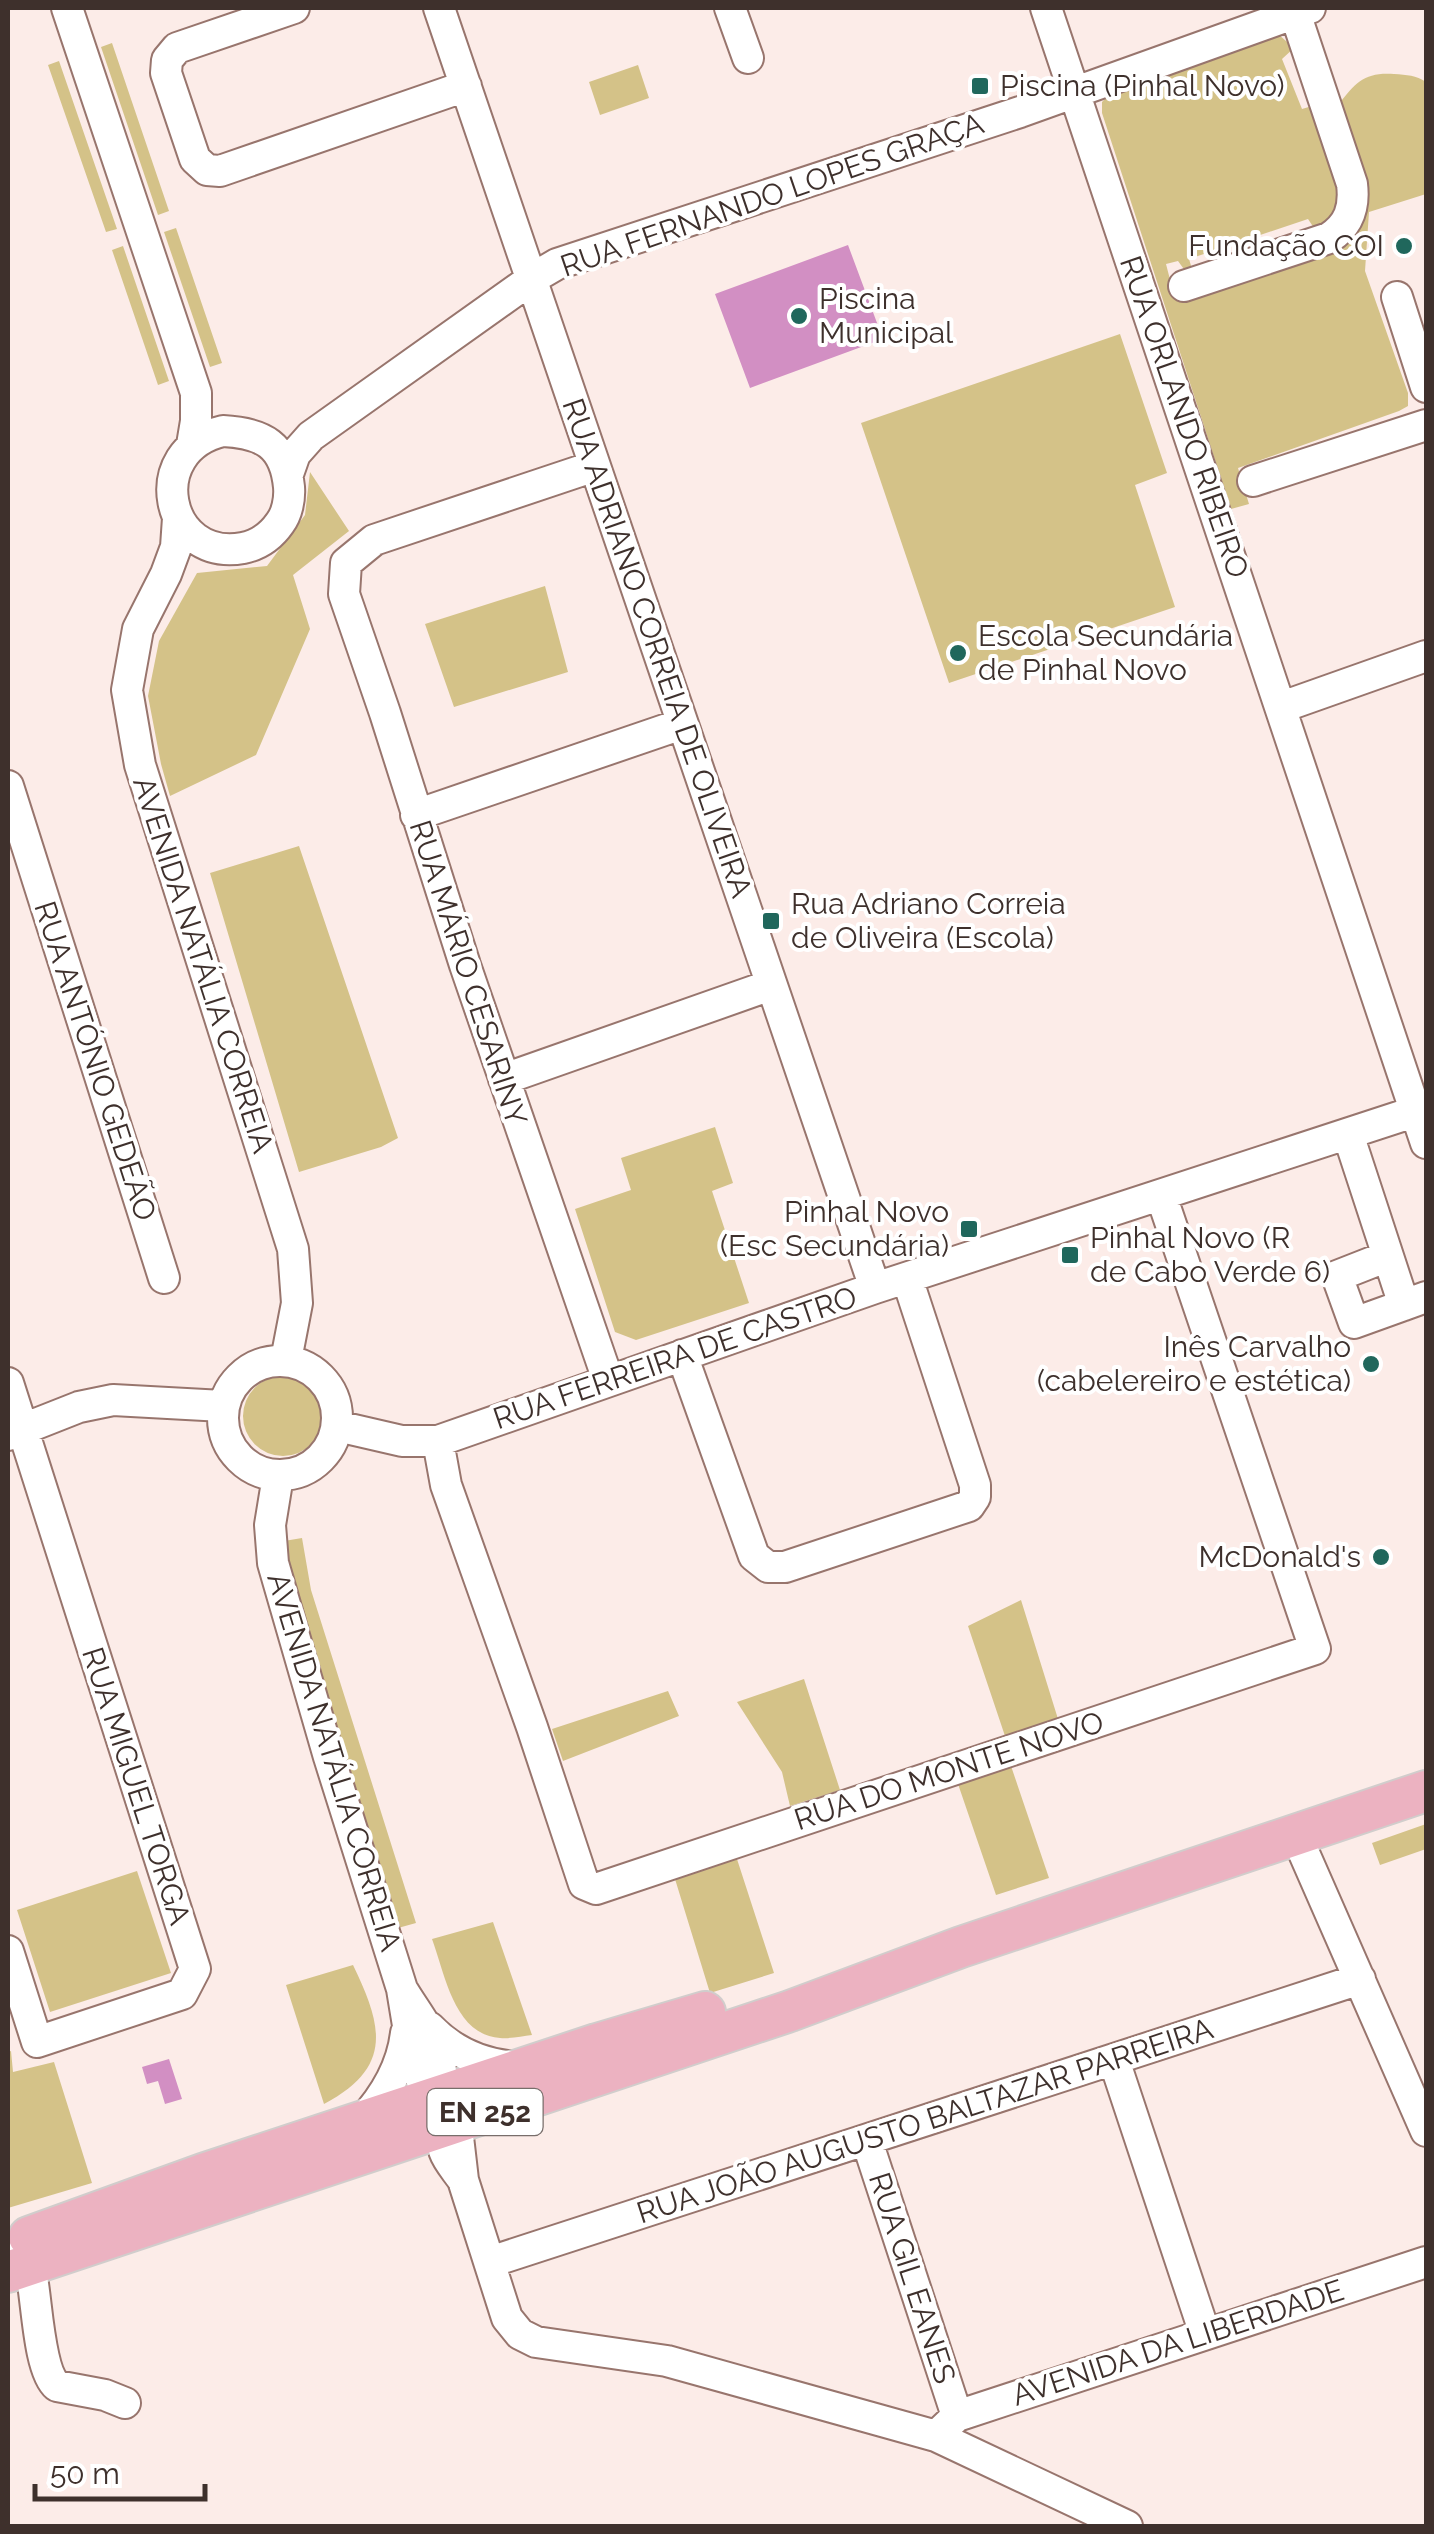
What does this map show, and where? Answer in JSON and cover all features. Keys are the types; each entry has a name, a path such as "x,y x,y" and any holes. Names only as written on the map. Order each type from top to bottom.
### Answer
{"main road":[{"name":"EN 252","path":"16,2256 441,2111 816,2002 961,1947 1426,1791"},
{"name":"EN 252","path":"16,2256 203,2174 361,2122 441,2111 524,2068 612,2039 784,1989 961,1947"}],"street":[{"path":"67,8 196,393 192,444"},
{"path":"294,8 177,48 167,60 166,74 195,159 201,166 213,172 466,86"},
{"name":"RUA ADRIANO CORREIA DE OLIVEIRA","path":"439,8 875,1288"},
{"path":"730,8 748,58"},
{"name":"RUA ORLANDO RIBEIRO","path":"1046,8 1422,1109 1426,1143"},
{"path":"1184,286 1329,238 1340,231 1351,212 1352,184 1303,10"},
{"name":"RUA FERNANDO LOPES GRAÇA","path":"288,474 296,454 310,436 557,264 1075,92 1234,21 1303,10"},
{"path":"1396,298 1426,387"},
{"path":"196,393 215,416 252,436 281,452 288,474 290,494 285,515 265,539 230,550 212,547 193,537 178,518 172,498 172,478 179,459 192,444 223,431 252,436 286,440 310,436"},
{"path":"1253,482 1426,425"},
{"name":"RUA MÁRIO CESARINY","path":"595,466 374,540 346,562 344,594 608,1380"},
{"name":"AVENIDA NATÁLIA CORREIA","path":"178,518 176,546 166,574 138,628 127,690 140,766 293,1249 297,1303 286,1360"},
{"path":"166,574 189,555 212,547"},
{"path":"1282,707 1426,656"},
{"path":"416,815 682,724"},
{"name":"RUA ANTÓNIO GEDEÃO","path":"8,786 164,1278"},
{"path":"504,1079 771,985"},
{"name":"RUA FERREIRA DE CASTRO","path":"337,1426 402,1441 438,1441 875,1288 1422,1109"},
{"path":"1348,1134 1388,1256 1416,1301 1354,1323 1337,1276 1388,1256"},
{"name":"RUA DO MONTE NOVO","path":"438,1441 446,1485 584,1884 596,1889 1315,1649 1161,1195"},
{"path":"682,1355 754,1556 768,1567 785,1567 969,1506 976,1497 976,1485 907,1278"},
{"path":"286,1360 304,1364 331,1390 337,1407 337,1426 333,1442 323,1456 295,1474 278,1476 247,1465 235,1454 222,1423 223,1406 229,1390 252,1366 286,1360"},
{"name":"RUA MIGUEL TORGA","path":"8,1383 15,1432 195,1969 182,1994 37,2042 8,1952"},
{"path":"15,1432 79,1407 113,1400 223,1406"},
{"name":"AVENIDA NATÁLIA CORREIA","path":"278,1476 270,1525 273,1563 329,1757 411,2009 412,2050 418,2074 458,2137 463,2180 507,2318 520,2334 536,2342 667,2361 946,2426 1127,2526"},
{"path":"1296,1835 1426,2131"},
{"name":"RUA JOÃO AUGUSTO BALTAZAR PARREIRA","path":"490,2262 1360,1980"},
{"path":"411,2009 464,2054 493,2064 524,2068"},
{"name":"AVENIDA NATÁLIA CORREIA","path":"361,2122 396,2071 411,2009"},
{"path":"1114,2060 1205,2334"},
{"name":"RUA GIL EANES","path":"868,2141 946,2426"},
{"path":"16,2256 51,2382 126,2403"},
{"name":"AVENIDA DA LIBERDADE","path":"946,2426 1205,2334 1426,2262"}],"shaded area":[{"path":"1278,34 1294,48 1282,59 1302,109 1312,106 1340,196 1332,220 1314,228 1308,219 1189,259 1192,269 1186,272 1178,261 1166,264 1175,299 1336,243 1353,227 1339,104 1356,84 1368,77 1394,74 1419,78 1426,82 1426,194 1369,212 1365,271 1408,393 1408,406 1238,468 1249,504 1231,509 1102,113 1102,102"},
{"path":"112,43 169,211 158,215 101,47"},
{"path":"59,61 117,229 106,232 48,65"},
{"path":"638,65 649,98 600,115 589,82"},
{"path":"176,228 222,363 210,367 164,232"},
{"name":"Piscina Municipal","path":"848,245 883,339 750,388 715,294"},
{"path":"123,246 169,381 158,385 112,250"},
{"path":"1120,334 1167,473 1135,485 1175,607 949,683 861,423"},
{"path":"310,472 349,531 293,575 310,629 256,755 170,796 148,696 159,641 197,573 267,566 305,515"},
{"path":"545,586 568,672 454,707 425,624"},
{"path":"299,846 398,1138 299,1172 210,873"},
{"path":"715,1127 733,1183 712,1191 749,1303 636,1340 615,1332 575,1209 631,1190 621,1158"},
{"path":"283,1376 298,1379 311,1388 320,1401 320,1431 311,1444 298,1453 283,1456 268,1453 255,1444 246,1431 243,1416 246,1401 255,1388 268,1379"},
{"path":"302,1538 311,1590 416,1923 398,1928 292,1596 284,1541"},
{"path":"1021,1600 1058,1719 1006,1739 968,1626"},
{"path":"804,1679 840,1790 790,1806 782,1772 737,1702"},
{"path":"668,1691 679,1716 563,1761 552,1729"},
{"path":"1010,1763 1049,1878 996,1895 958,1784"},
{"path":"1426,1824 1426,1849 1380,1865 1372,1843"},
{"path":"736,1856 774,1973 710,1993 675,1879"},
{"path":"137,1871 171,1973 50,2012 17,1910"},
{"path":"493,1922 532,2035 504,2038 484,2034 462,2015 447,1985 432,1939"},
{"path":"353,1965 371,2008 376,2044 362,2075 324,2104 286,1985"},
{"path":"11,2051 13,2072 54,2062 92,2183 8,2208 8,2052"},
{"path":"169,2059 182,2099 165,2104 158,2081 147,2084 142,2067"}],"place":[{"name":"Piscina (Pinhal Novo)","path":"980,86"},
{"name":"Fundação COI","path":"1404,246"},
{"name":"Piscina Municipal","path":"799,316"},
{"name":"Escola Secundária de Pinhal Novo","path":"958,653"},
{"name":"Rua Adriano Correia de Oliveira (Escola)","path":"771,921"},
{"name":"Pinhal Novo (Esc Secundária)","path":"969,1229"},
{"name":"Pinhal Novo (R de Cabo Verde 6)","path":"1070,1255"},
{"name":"Inês Carvalho (cabelereiro e estética)","path":"1371,1364"},
{"name":"McDonald's","path":"1381,1557"}]}
